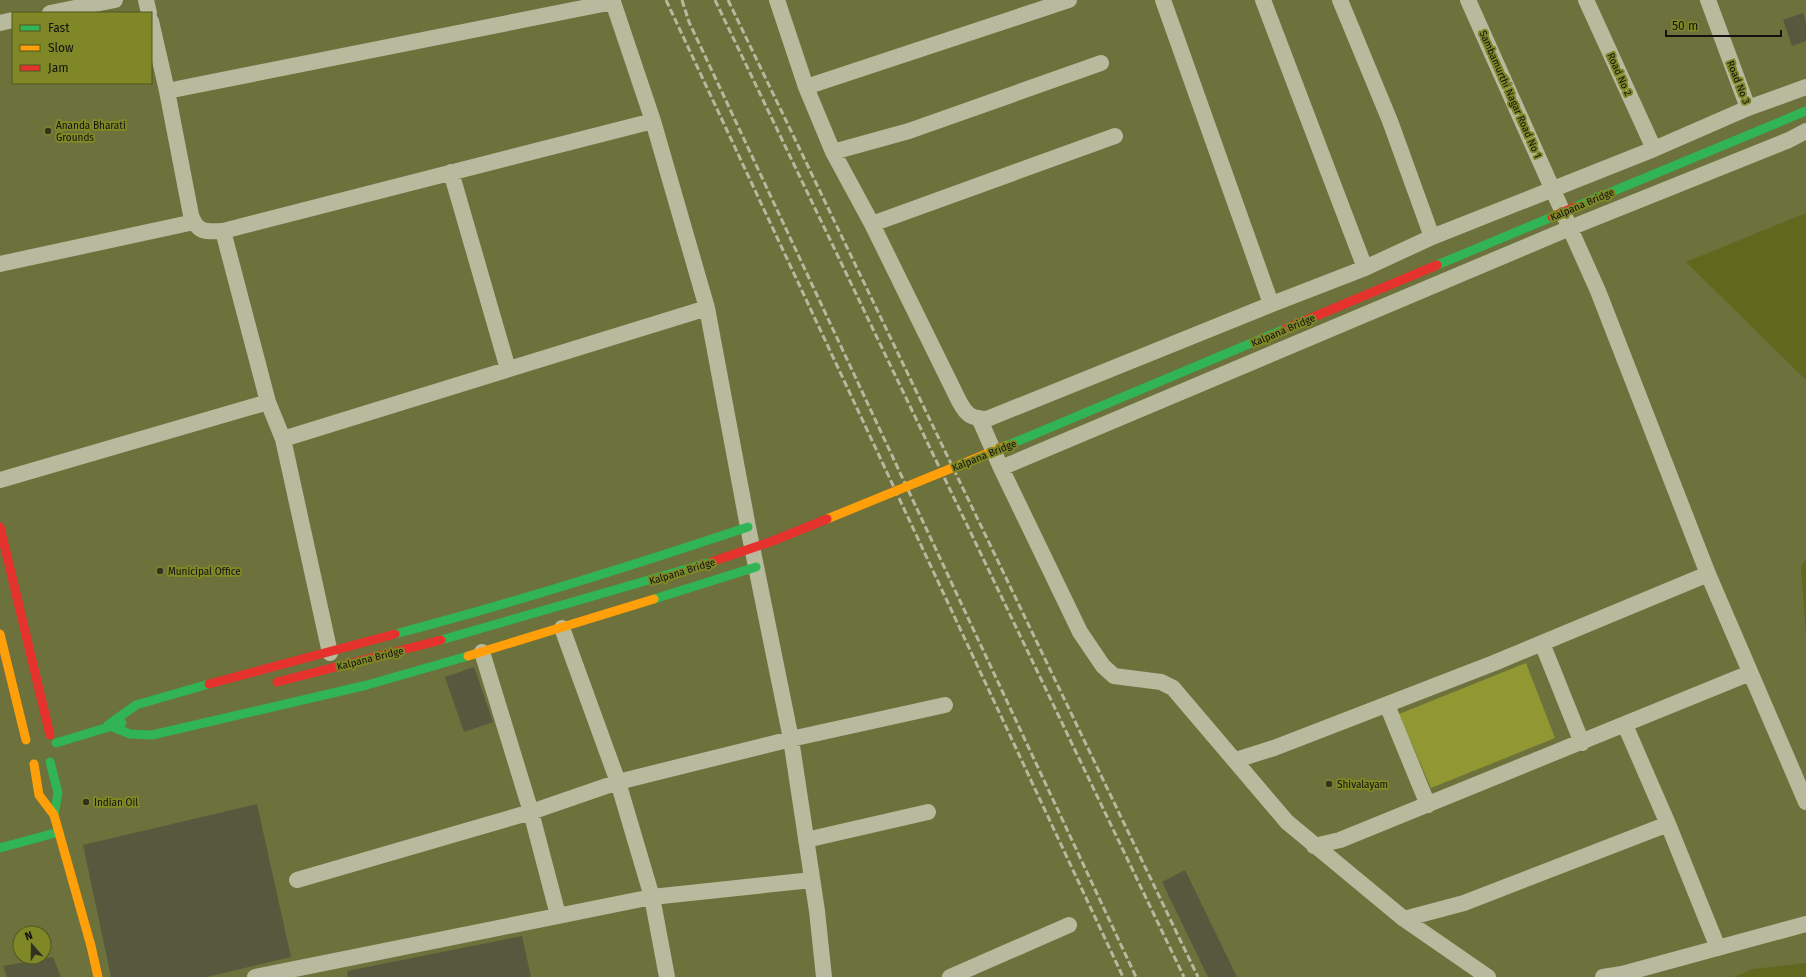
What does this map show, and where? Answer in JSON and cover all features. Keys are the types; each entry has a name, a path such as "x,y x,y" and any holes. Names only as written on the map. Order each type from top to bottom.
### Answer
{"main road":[{"name":"Kalpana Bridge","path":"270,684 468,633 711,562 770,542 1006,446 1804,110"},
{"path":"0,527 37,735 25,754 34,764 39,795 54,815 91,946 98,977"},
{"path":"111,726 108,725 136,705 159,697 330,653 479,612 659,557 748,527"},
{"path":"111,726 130,734 152,736 367,685 562,628 756,567"},
{"path":"0,634 37,735 56,743 133,720"},
{"path":"34,764 39,765 50,762 56,754 56,743"},
{"path":"50,762 58,793 54,815"},
{"path":"0,848 59,832"}],"street":[{"path":"55,12 115,0"},
{"path":"146,0 149,12"},
{"path":"777,0 806,87 833,152 872,224 964,411 973,418 987,419 1365,268 1432,237 1654,149 1748,108"},
{"path":"806,87 1069,0"},
{"path":"1164,0 1239,216 1272,304"},
{"path":"1263,0 1365,268"},
{"path":"1340,0 1390,121 1432,237"},
{"name":"Sambamurthi Nagar Road No 1","path":"1468,0 1598,291 1708,574 1806,802"},
{"name":"Road No 2","path":"1586,0 1654,149"},
{"name":"Road No 3","path":"1708,0 1748,108 1806,87"},
{"path":"167,91 613,1 653,121 708,308 748,527 791,739 812,880 824,977"},
{"path":"0,23 12,20"},
{"path":"152,25 194,222 198,228 206,232 223,231 653,121"},
{"path":"833,152 909,131 1101,64"},
{"path":"1001,468 1570,228 1789,140 1806,131"},
{"path":"872,224 1115,136"},
{"path":"451,172 508,369"},
{"path":"0,264 194,222"},
{"path":"223,231 268,402 283,439 330,653"},
{"path":"283,439 708,308"},
{"path":"0,480 268,402"},
{"path":"979,418 1001,468 1080,632 1103,666 1114,676 1161,682 1173,688 1187,706 1236,760 1287,822 1314,846 1404,919 1488,977"},
{"path":"1236,760 1274,748 1387,705 1708,574"},
{"path":"562,628 618,782 652,897 667,977"},
{"path":"1542,643 1582,743"},
{"path":"482,652 531,812 558,915"},
{"path":"1314,846 1340,840 1582,743 1750,673"},
{"path":"297,880 531,812 618,782 791,739 946,705"},
{"path":"1387,705 1428,805"},
{"path":"1625,725 1668,824 1718,948"},
{"path":"806,840 928,812"},
{"path":"1404,919 1464,903 1668,824"},
{"path":"255,977 652,897 812,880"},
{"path":"1603,977 1622,974 1806,924"},
{"path":"950,977 1069,925"}],"shaded area":[{"path":"1806,213 1806,380 1686,262"},
{"path":"1806,559 1806,637 1801,567"},
{"path":"1526,663 1555,738 1431,788 1399,714"},
{"path":"1806,963 1806,977 1734,977 1753,969"}],"building":[{"path":"1803,13 1806,23 1806,41 1792,46 1783,20"},
{"path":"474,667 493,722 464,732 445,677"},
{"path":"257,804 291,957 207,977 111,977 83,845"},
{"path":"1185,870 1237,977 1208,977 1162,882"},
{"path":"522,936 531,977 348,977 347,971"},
{"path":"52,957 61,977 7,977 3,966 12,964 52,965"}],"railway":[{"path":"666,0 1123,977"},
{"path":"682,0 689,22 1136,977"},
{"path":"715,0 1184,977"},
{"path":"728,0 1198,977"}],"traffic: fast":[{"path":"1575,207 1806,111"},
{"path":"1437,265 1552,217"},
{"path":"1006,446 1285,329"},
{"path":"395,634 572,584 748,527"},
{"path":"441,640 711,562"},
{"path":"654,599 756,567"},
{"path":"209,684 136,705 108,725 130,734 152,735 367,685 468,656"},
{"path":"56,743 122,723"},
{"path":"50,762 58,793 54,815"},
{"path":"0,848 59,832"}],"traffic: slow":[{"path":"827,519 1006,446"},
{"path":"468,656 654,599"},
{"path":"0,634 26,740"},
{"path":"34,764 39,795 54,815 91,946 98,977"}],"traffic: jam":[{"path":"1552,217 1575,207"},
{"path":"1285,329 1437,265"},
{"path":"711,562 770,542 827,519"},
{"path":"0,527 50,735"},
{"path":"209,684 395,634"},
{"path":"277,682 441,640"}],"place":[{"name":"Ananda Bharati Grounds","path":"48,131"},
{"name":"Municipal Office","path":"160,571"},
{"name":"Shivalayam","path":"1329,784"},
{"name":"Indian Oil","path":"86,802"}]}
